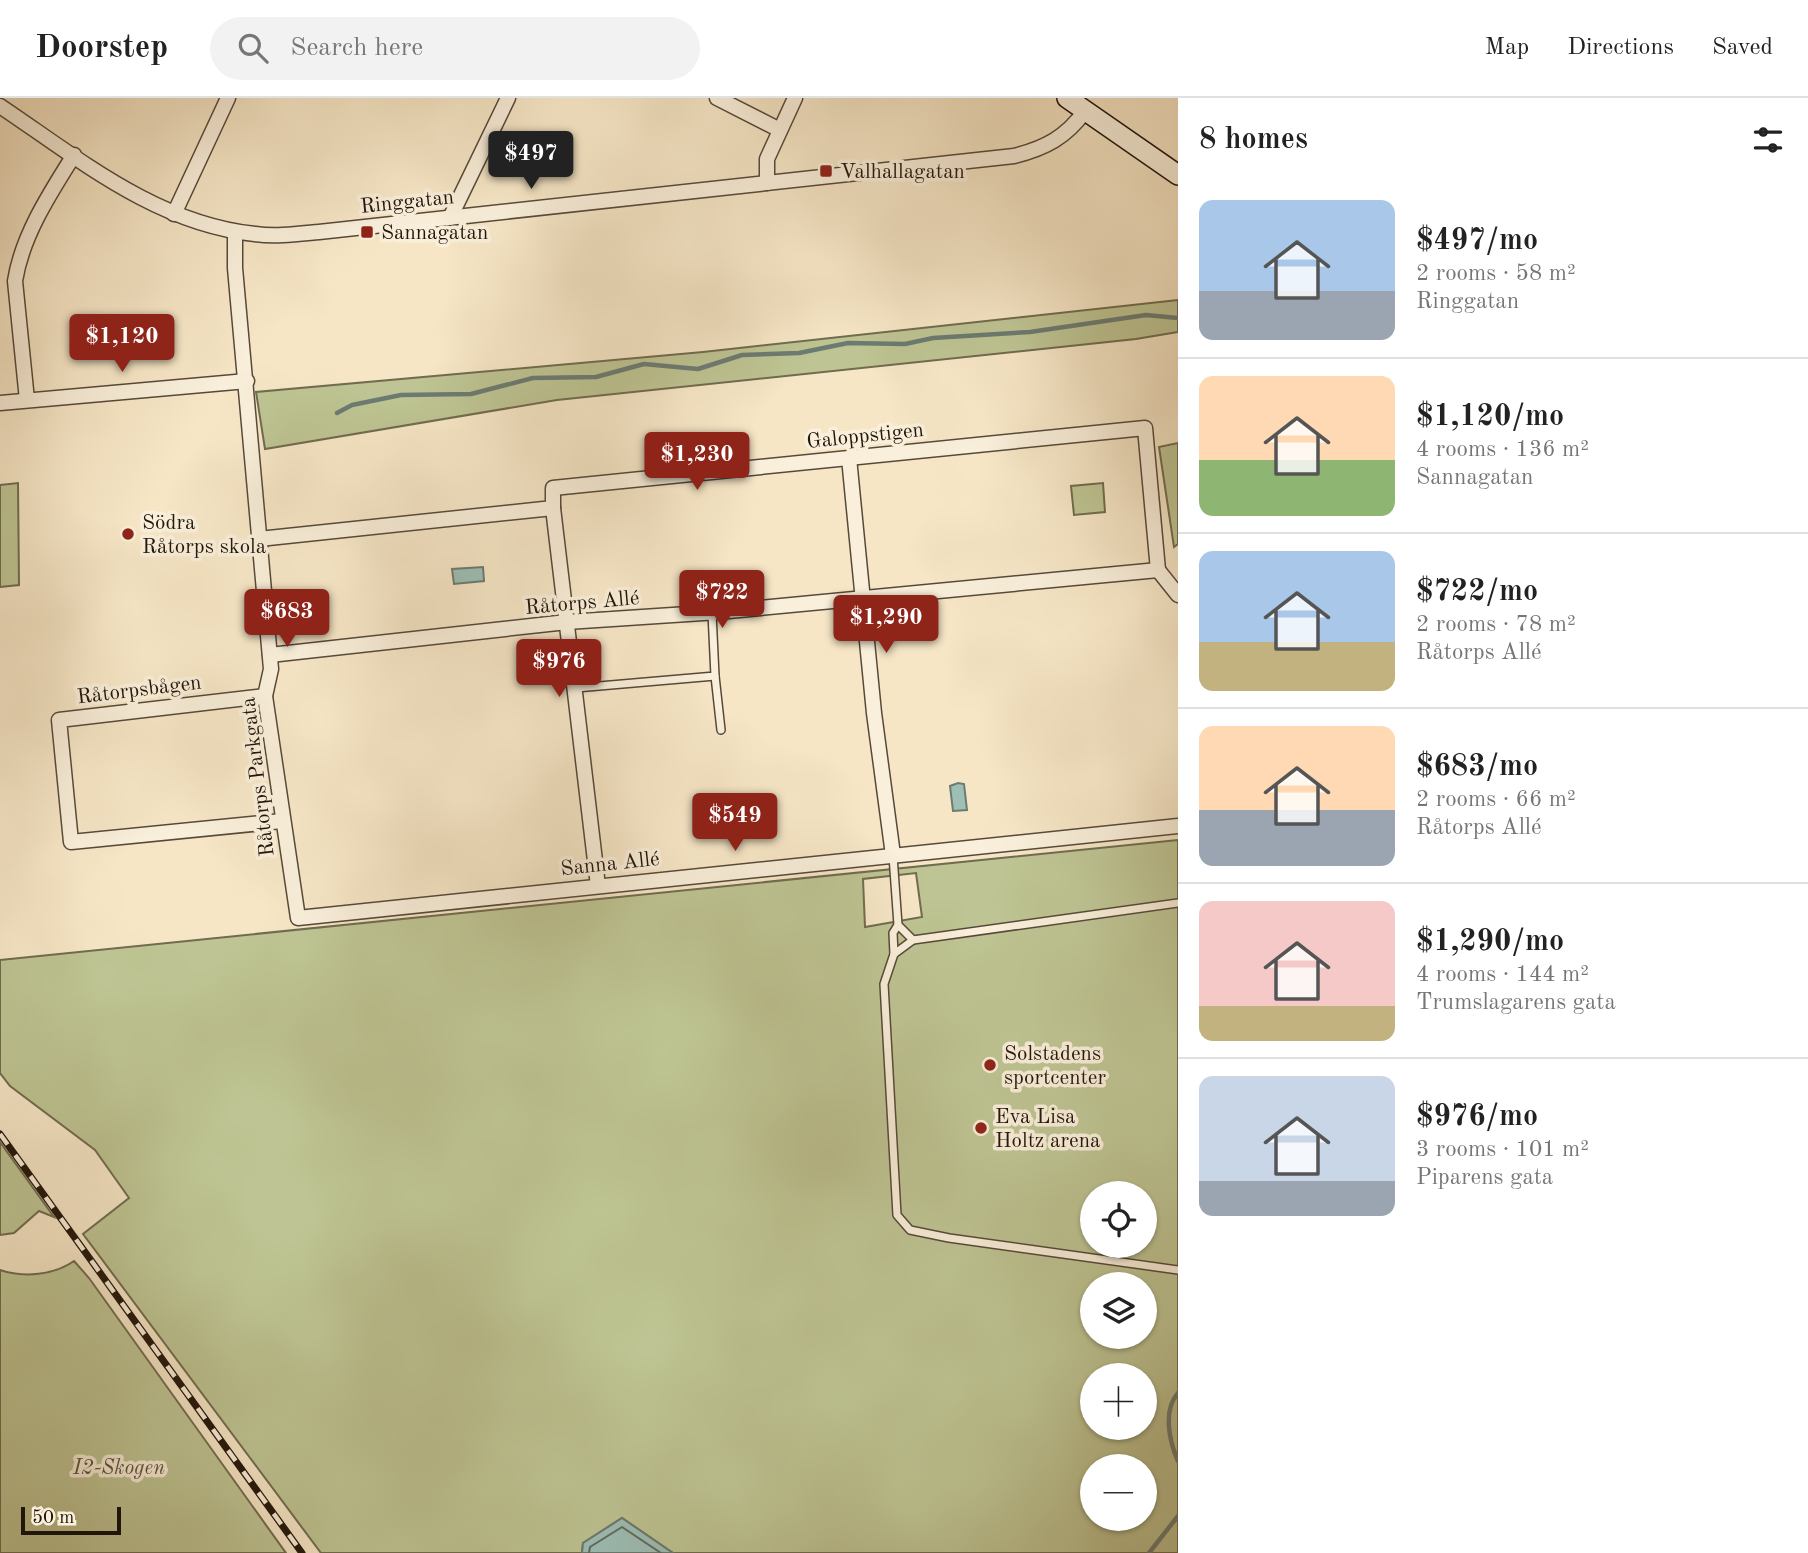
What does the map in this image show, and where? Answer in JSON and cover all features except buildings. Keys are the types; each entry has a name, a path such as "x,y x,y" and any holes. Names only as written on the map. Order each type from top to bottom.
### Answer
{"street":[{"path":"174,214 228,98"},
{"path":"450,218 508,98"},
{"path":"717,98 780,130"},
{"path":"767,183 767,159 795,98"},
{"path":"1067,98 1178,175"},
{"name":"Ringgatan","path":"0,106 129,191 174,214 234,232 295,234 1024,153 1062,137 1085,111"},
{"path":"27,400 15,281 17,268 37,220 74,156"},
{"path":"0,403 247,381 235,268 234,232"},
{"name":"Råtorps Parkgata","path":"247,381 271,669 265,696 298,918"},
{"name":"Galoppstigen","path":"553,508 553,488 1145,428 1158,570"},
{"path":"849,458 862,597 893,855"},
{"path":"259,539 553,508 598,886"},
{"path":"1158,570 1178,595"},
{"name":"Råtorps Allé","path":"270,655 567,622 712,613 1158,570"},
{"name":"Råtorpsbågen","path":"265,696 59,720 71,842 282,821"},
{"name":"Sanna Allé","path":"298,918 1178,826"}],"lane":[{"path":"712,613 721,730"},
{"path":"576,688 715,676"},
{"path":"893,855 898,925 892,933 894,954 884,985 897,1215 911,1230 948,1238 1178,1270"},
{"path":"894,954 914,940 1178,903"},
{"path":"898,925 914,940"}],"green space":[{"path":"1178,300 1178,332 1136,339 557,400 265,449 256,392 703,352"},
{"path":"1178,443 1178,544 1174,547 1159,447"},
{"path":"18,483 19,585 0,587 0,485"},
{"path":"1103,483 1105,512 1074,515 1071,486"},
{"path":"1178,840 1178,1553 673,1553 622,1518 583,1543 582,1553 321,1553 83,1234 129,1198 95,1150 10,1086 0,1073 0,960","holes":["916,873 922,917 865,927 863,879"]},
{"path":"0,1142 54,1217 39,1211 14,1233 0,1235"},
{"name":"I2-Skogen","path":"74,1261 89,1278 286,1553 0,1553 0,1270 38,1274"}],"water":[{"path":"483,567 484,581 454,584 452,569"},
{"path":"964,784 967,810 953,811 950,786"},
{"path":"622,1518 673,1553 582,1553 583,1543"}],"waterway":[{"path":"337,413 352,405 401,395 471,394 533,378 596,377 644,364 698,369 742,355 799,353 848,343 905,344 933,338 1030,332 1146,315 1178,318"},
{"path":"1178,1393 1173,1400 1169,1418 1170,1436 1178,1461"},
{"path":"1149,1553 1178,1516"}],"railway":[{"path":"0,1134 302,1553"}],"place":[{"name":"Valhallagatan","path":"826,171"},
{"name":"Sannagatan","path":"367,232"},
{"name":"Södra Råtorps skola","path":"128,534"},
{"name":"Solstadens sportcenter","path":"990,1065"},
{"name":"Eva Lisa Holtz arena","path":"981,1128"}]}
